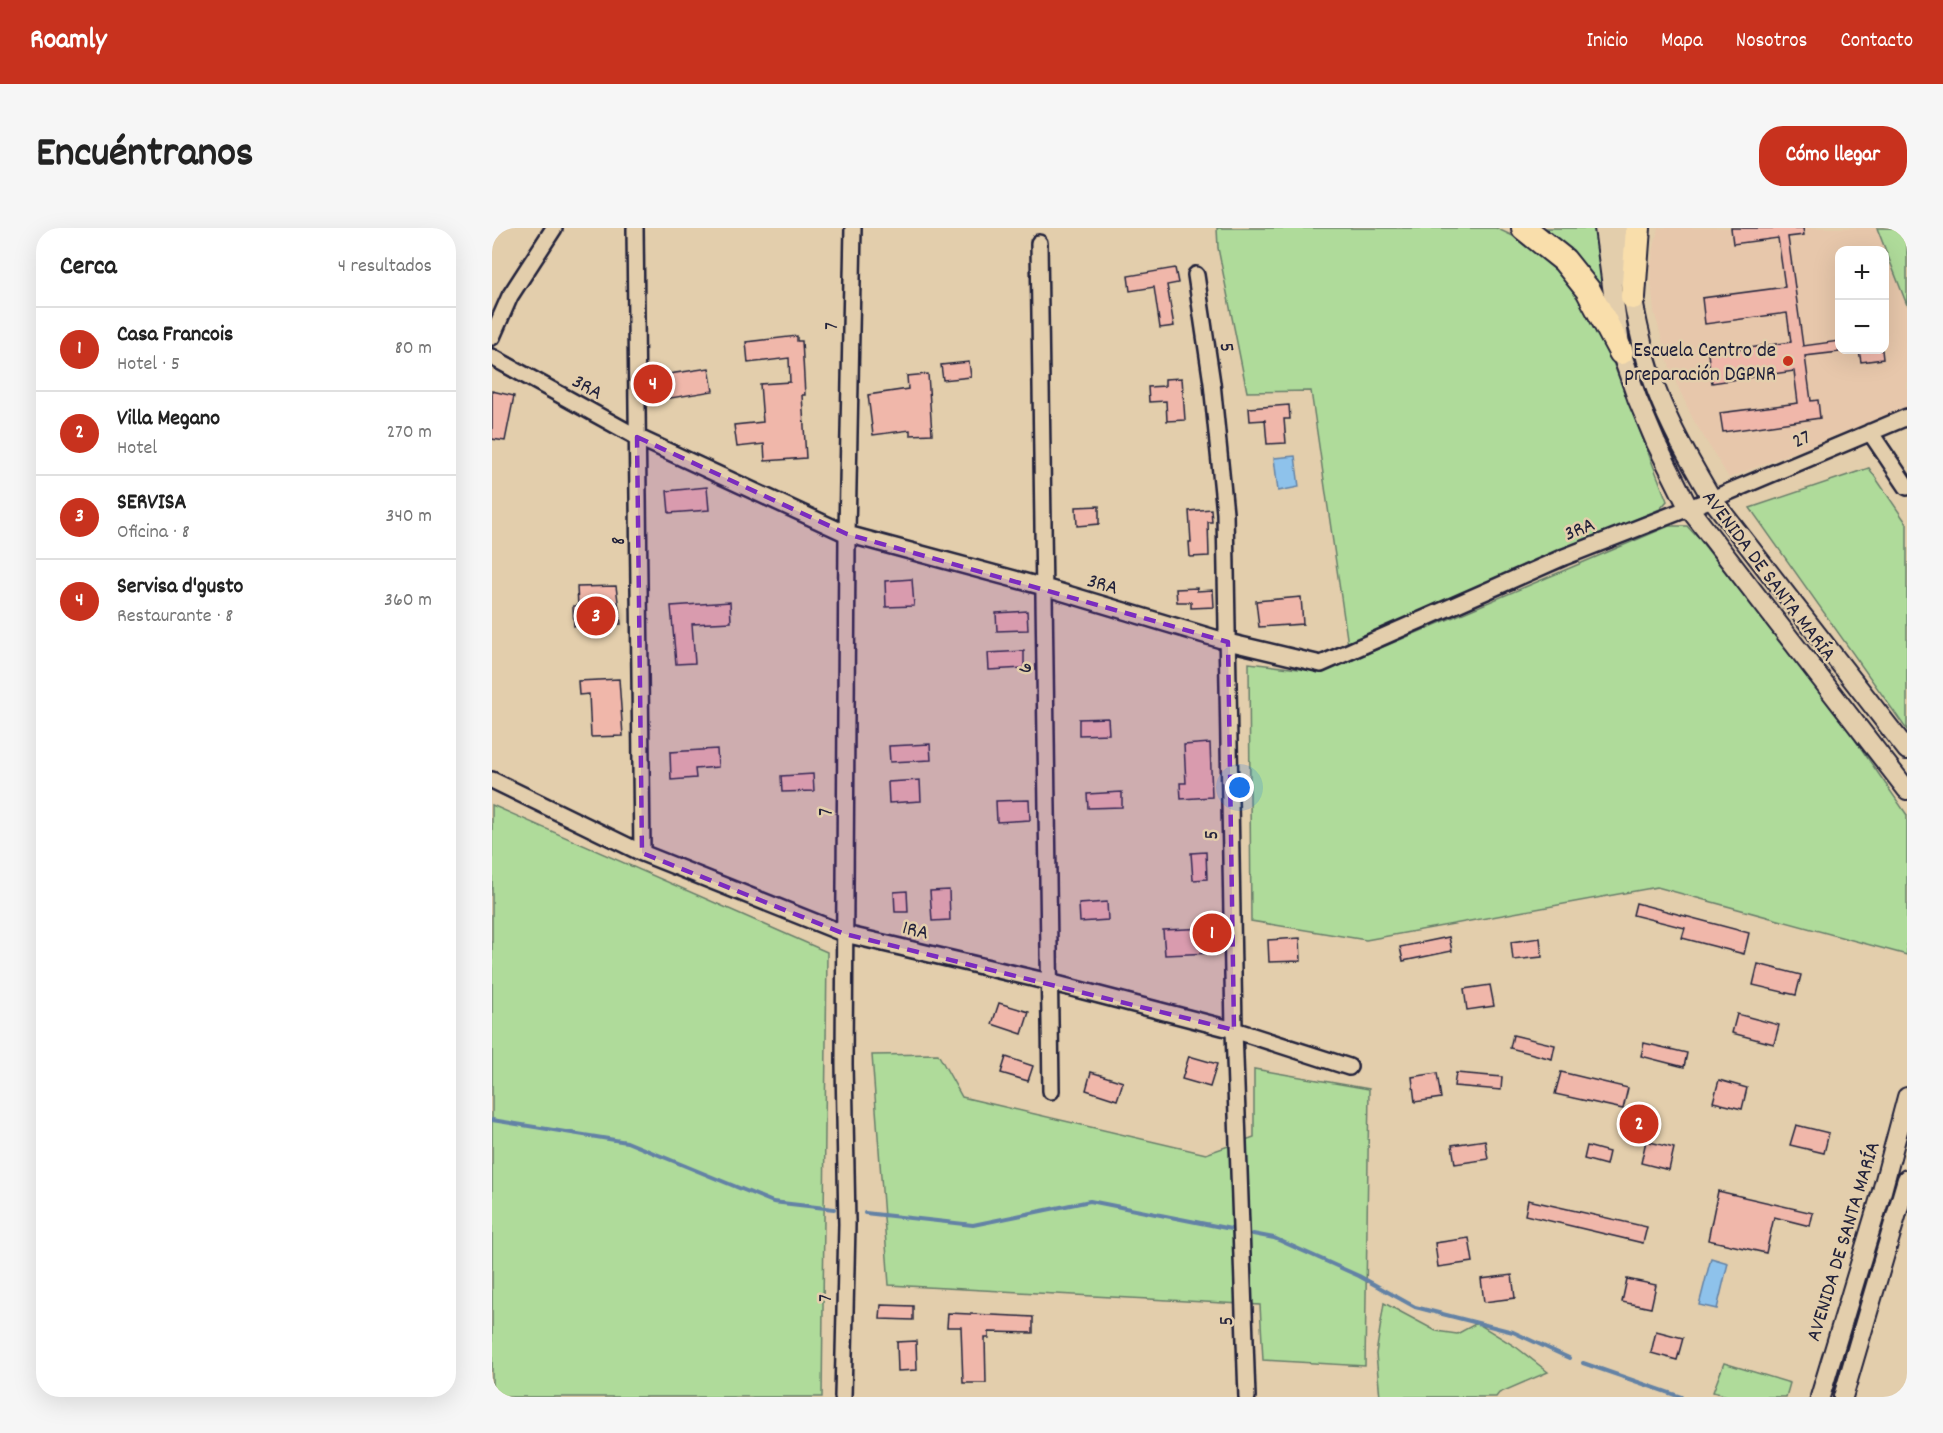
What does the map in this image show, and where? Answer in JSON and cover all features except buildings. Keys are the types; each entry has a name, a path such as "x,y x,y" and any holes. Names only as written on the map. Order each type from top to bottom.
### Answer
{"highway":[{"path":"1524,228 1564,260 1588,290 1621,352"},
{"path":"1633,297 1638,228"}],"street":[{"path":"492,337 510,296 554,228"},
{"name":"8","path":"635,228 642,853"},
{"name":"7","path":"843,1397 847,1224 844,1085 847,534 853,228"},
{"name":"AVENIDA DE SANTA MARÍA","path":"1604,228 1621,352 1656,443 1688,507 1907,790"},
{"name":"AVENIDA DE SANTA MARÍA","path":"1620,228 1643,347 1672,428 1712,499 1907,750"},
{"name":"6","path":"1039,243 1051,1091"},
{"name":"5","path":"1196,275 1212,383 1226,513 1234,1030 1247,1397"},
{"name":"3RA","path":"492,357 637,437 847,534 1044,587 1228,642 1321,664 1564,556 1712,499"},
{"name":"27","path":"1712,499 1907,417"},
{"path":"1870,432 1907,487"},
{"name":"1RA","path":"492,780 642,853 845,934 1049,982 1234,1030 1349,1067"},
{"name":"AVENIDA DE SANTA MARÍA","path":"1820,1397 1882,1191 1907,1097"},
{"name":"AVENIDA DE SANTA MARÍA","path":"1844,1397 1907,1179"}],"highlighted area":[{"path":"637,437 847,534 1228,642 1234,1030 845,934 642,853"}],"shaded area":[{"name":"Escuela Centro de preparación DGPNR","path":"1658,228 1877,228 1884,246 1835,246 1835,354 1889,354 1889,259 1907,305 1907,407 1729,478 1694,421 1671,372 1654,311 1650,269"}],"green space":[{"path":"1217,228 1496,228 1534,246 1570,277 1605,342 1667,501 1660,509 1348,645 1311,391 1247,392 1218,248"},
{"path":"1536,228 1599,228 1612,318"},
{"path":"1877,228 1907,228 1907,305 1889,259 1889,246 1884,246"},
{"path":"1869,468 1907,524 1907,730 1750,508"},
{"path":"1669,526 1687,526 1700,540 1838,715 1907,815 1907,955 1657,887 1366,940 1251,921 1249,663 1324,672"},
{"path":"492,805 827,952 822,1397 492,1397"},
{"path":"938,1054 962,1097 1206,1154 1254,1137 1254,1069 1369,1089 1365,1366 1263,1360 1260,1305 889,1285 872,1055"},
{"path":"1384,1303 1436,1331 1457,1334 1477,1323 1516,1347 1548,1372 1499,1393 1496,1397 1380,1397 1376,1354"},
{"path":"1724,1363 1790,1383 1786,1397 1731,1397 1713,1392"}],"water":[{"path":"1295,456 1299,487 1278,491 1274,458"},
{"path":"1711,1258 1728,1263 1717,1309 1699,1305"}],"waterway":[{"path":"492,1120 627,1142 773,1202 834,1209"},
{"path":"865,1213 973,1225 1090,1201 1231,1229"},
{"path":"1253,1234 1274,1238 1359,1276 1415,1307 1513,1332 1569,1358"},
{"path":"1583,1363 1681,1397"}],"place":[{"name":"Escuela Centro de preparación DGPNR","path":"1788,361"},
{"name":"Servisa d'gusto","path":"653,384"},
{"name":"SERVISA","path":"596,616"},
{"name":"Casa Francois","path":"1212,933"},
{"name":"Villa Megano","path":"1639,1124"}]}
